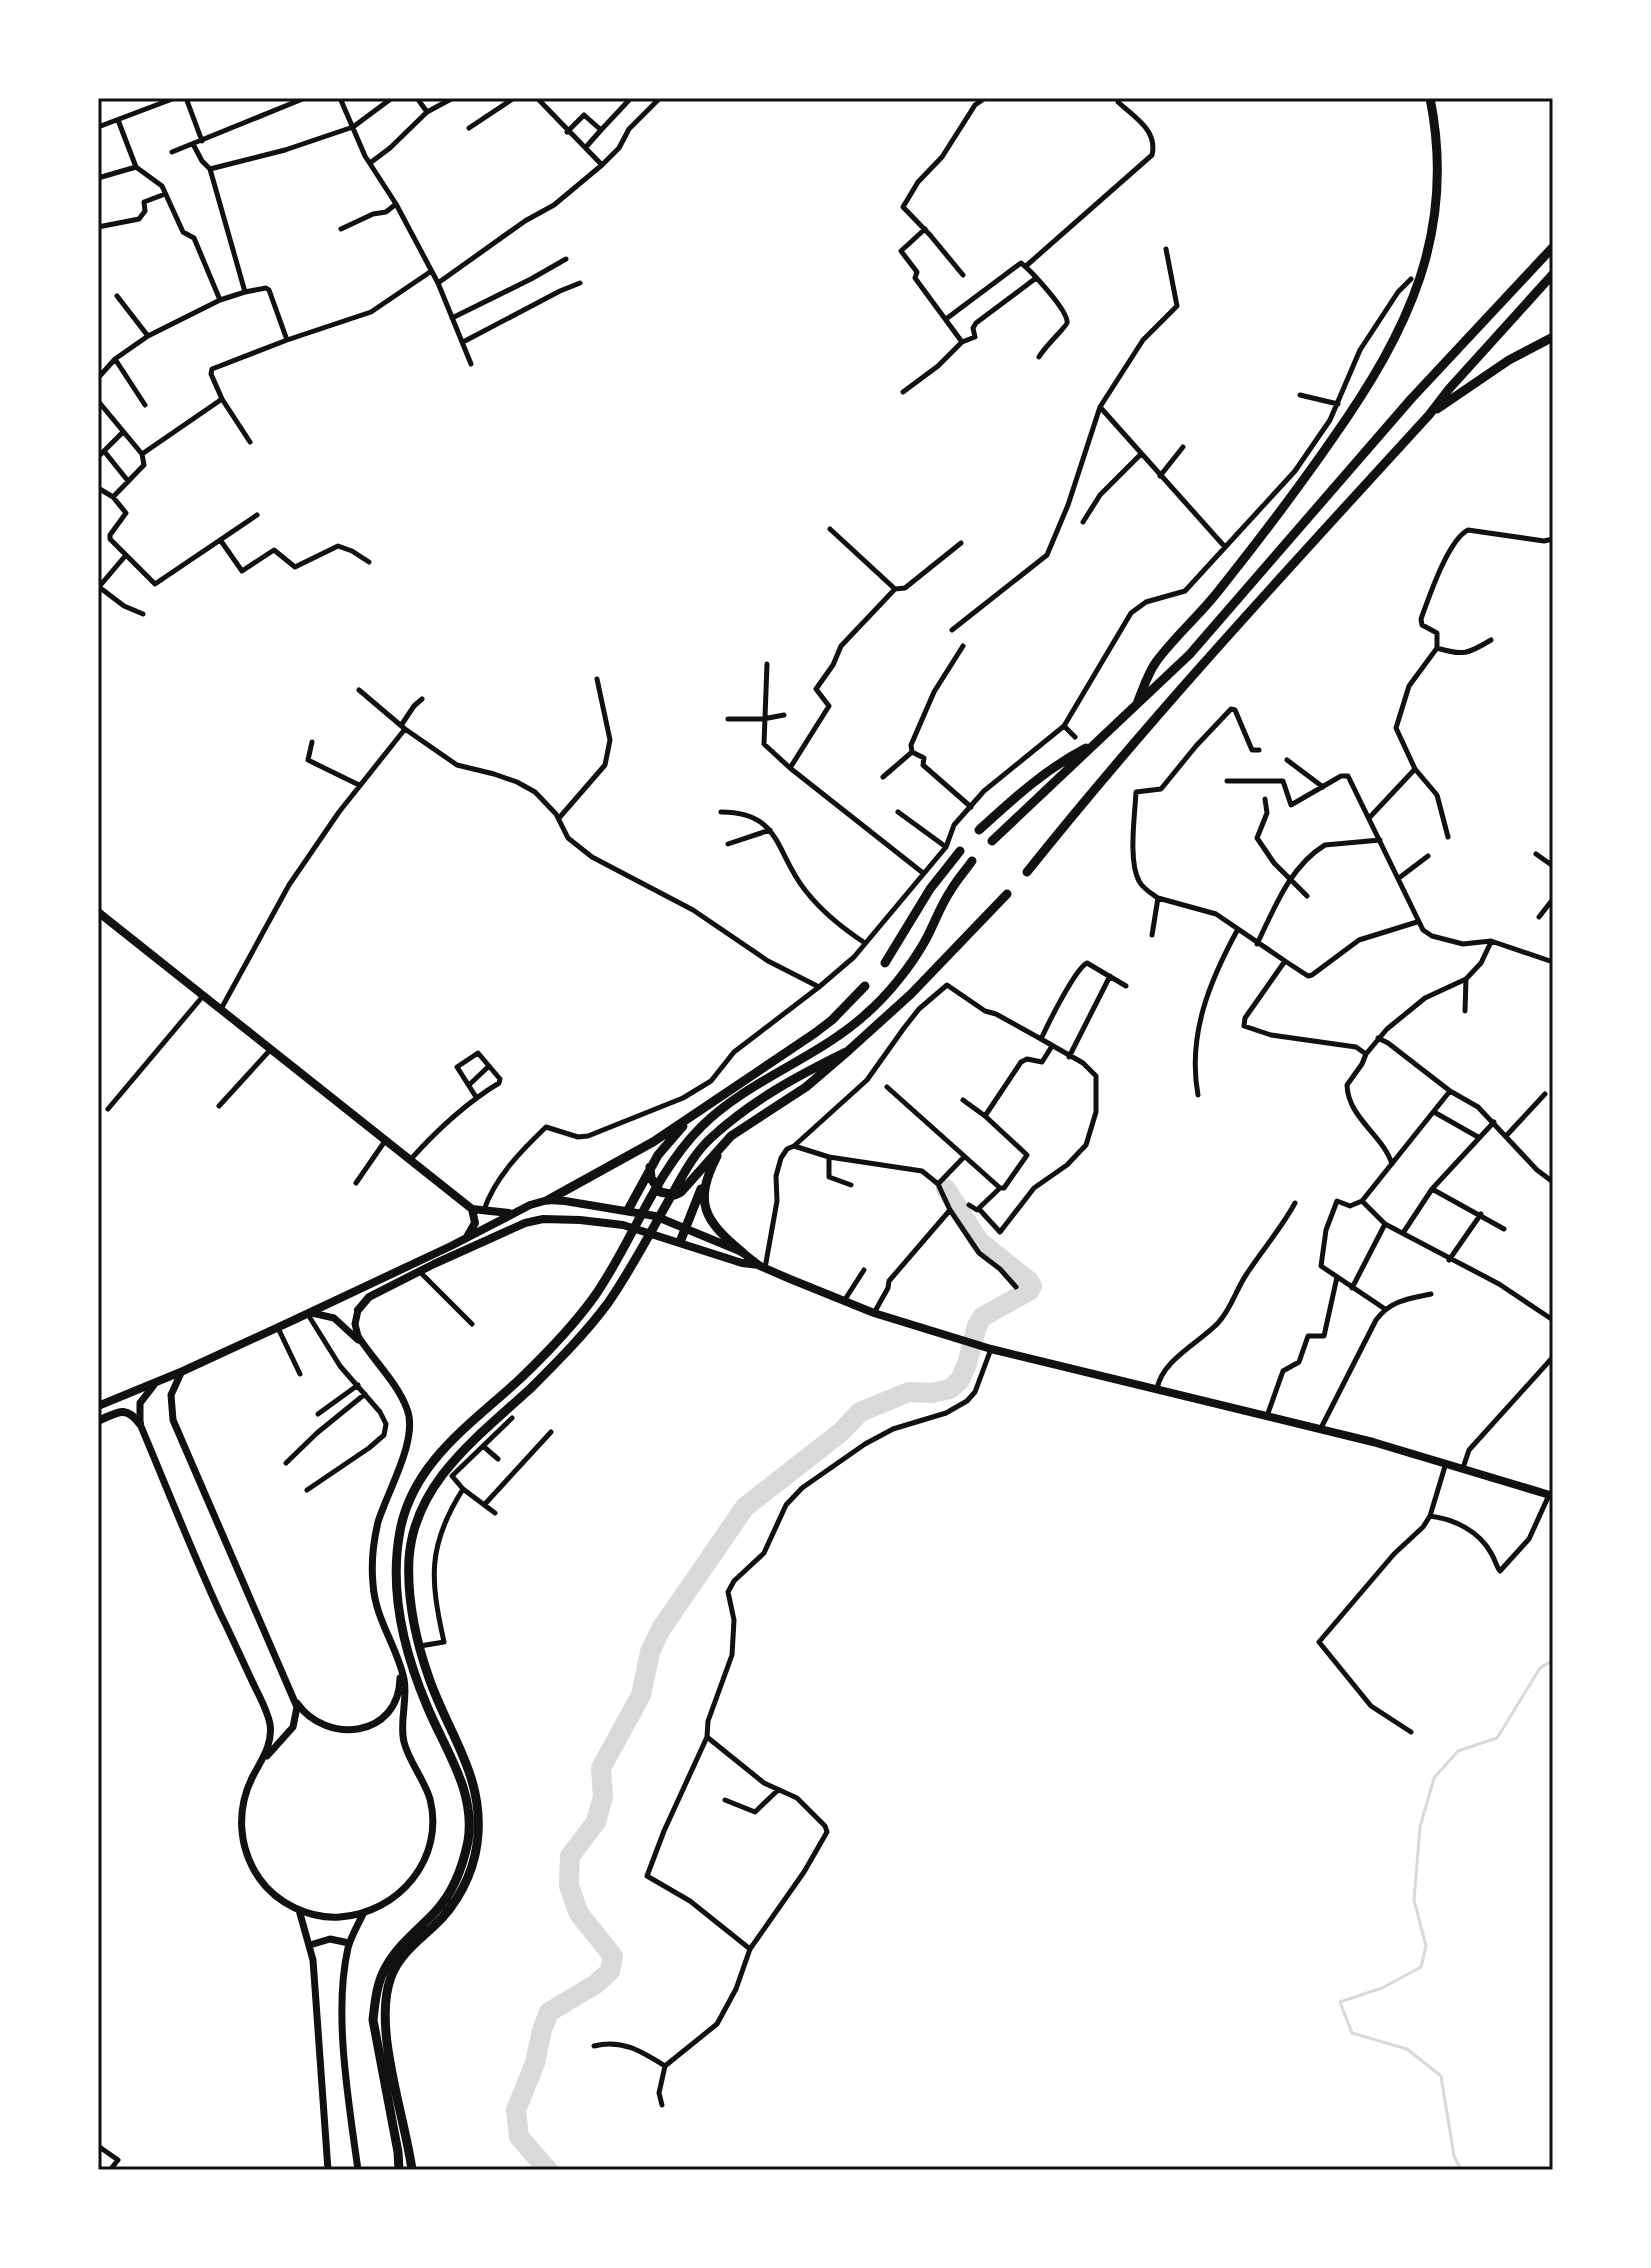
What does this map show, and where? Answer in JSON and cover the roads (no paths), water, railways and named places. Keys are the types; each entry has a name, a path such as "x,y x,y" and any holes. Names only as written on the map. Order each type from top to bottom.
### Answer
{"highway":[{"path":"1134,708 1153,665 1213,599 1291,499 1370,385 1395,342 1422,272 1435,207 1438,152 1430,98"},
{"path":"992,841 1190,654 1411,399 1553,247"},
{"path":"1027,872 1192,675 1553,274"},
{"path":"1429,415 1509,360 1553,337"},
{"path":"979,830 1033,781 1061,761 1099,741"},
{"path":"885,963 930,889 960,851"},
{"path":"399,2170 373,2020 376,1998 386,1965 449,1893 463,1862 469,1824 465,1791 410,1661 398,1597 396,1554 408,1500 423,1473 467,1425 561,1338 594,1297 679,1152 698,1129 719,1110 867,1014 924,944 950,891 972,861"},
{"path":"650,1167 651,1178 660,1192 675,1195 689,1184 724,1142 806,1087 911,994 1007,894"},
{"path":"98,912 472,1209 514,1212"},
{"path":"98,1406 183,1371 464,1240 514,1212 548,1200 653,1142 823,1026 865,986"},
{"path":"412,2170 387,2033 387,1991 398,1964 418,1940 437,1924 465,1883 474,1863 479,1821 474,1781 430,1681 420,1646 409,1578 414,1529 422,1507 451,1461 572,1347 607,1303 691,1161 709,1139 777,1087 848,1051"},
{"path":"623,1225 650,1167 667,1143 700,1110"},
{"path":"680,1242 724,1142"},
{"path":"707,1176 702,1194 704,1207 717,1231 762,1267"},
{"path":"548,1200 584,1202 655,1216 742,1252"},
{"path":"464,1240 475,1223 472,1209"},
{"path":"358,1310 369,1297 525,1223 557,1218 623,1225 762,1267 874,1313 988,1348 1321,1428 1446,1462 1551,1496"},
{"path":"98,1421 124,1411 131,1413 140,1424"}],"main road":[{"path":"162,1380 143,1396 139,1407 140,1424 207,1584 266,1712 270,1734 244,1801 241,1829 245,1848 266,1886 299,1910 331,1917 363,1914 388,1902 409,1885 428,1852 432,1830 431,1806 425,1785 403,1737 405,1686 375,1603 373,1550 381,1513 407,1441 410,1422 404,1401 356,1332 358,1310"},
{"path":"307,1313 323,1314 339,1321 382,1370"},
{"path":"183,1371 172,1390 172,1416 297,1708 294,1724 261,1763"},
{"path":"294,1697 307,1715 327,1725 357,1728 377,1724 389,1715 399,1694 400,1676 394,1650"},
{"path":"299,1910 310,1945 328,2170"},
{"path":"358,2170 349,2106 343,1983 349,1943 363,1914"},
{"path":"310,1945 330,1939 349,1943"}],"street":[{"path":"98,127 175,98"},
{"path":"186,98 202,141"},
{"path":"172,152 305,98"},
{"path":"340,98 370,163 396,204 438,283 471,364"},
{"path":"210,169 285,150 353,127 392,98"},
{"path":"417,98 427,112"},
{"path":"370,163 427,112 453,98"},
{"path":"469,128 514,98"},
{"path":"537,98 602,165"},
{"path":"586,147 631,98"},
{"path":"438,283 525,221 554,205 602,165 619,148 629,129 660,98"},
{"path":"963,275 903,207 918,182 942,157 975,105 984,98"},
{"path":"1026,266 1152,155 1154,145 1151,132 1117,98"},
{"path":"567,132 584,115 601,130"},
{"path":"118,120 136,167 162,186 183,232 194,238 220,300"},
{"path":"193,144 210,169 245,292"},
{"path":"98,178 136,167"},
{"path":"98,227 139,219 145,211 144,202 165,194"},
{"path":"341,229 373,214 386,212 396,204"},
{"path":"925,229 901,251 917,272 915,278 962,342"},
{"path":"952,630 1050,551 1100,407 1143,340 1177,306 1166,249"},
{"path":"452,318 566,259"},
{"path":"946,319 1019,263 1026,266 1058,302 1067,322 1047,342 1039,357"},
{"path":"250,442 222,399 211,374 212,369 371,312 430,272"},
{"path":"903,392 938,366 962,342 975,337 973,328 976,323 1036,278"},
{"path":"484,1211 502,1177 546,1127 578,1137 588,1136 631,1121 696,1090 711,1081 734,1052 819,987 865,943 946,847 954,825 984,791 1064,726 1131,613 1146,602 1185,591 1295,471 1320,438 1360,350 1398,292 1411,279"},
{"path":"463,342 580,283"},
{"path":"98,378 115,359 148,336 220,300 245,292 269,290 287,340"},
{"path":"117,296 148,336"},
{"path":"115,359 145,405"},
{"path":"1300,395 1338,404"},
{"path":"142,454 222,399"},
{"path":"98,401 142,454 144,465 113,497"},
{"path":"1100,407 1225,547"},
{"path":"98,457 123,432"},
{"path":"1160,476 1183,447"},
{"path":"104,451 128,481"},
{"path":"1083,522 1100,495 1141,454"},
{"path":"98,488 113,497 126,513 111,531 110,539 155,584 257,515"},
{"path":"830,529 895,589"},
{"path":"1448,837 1437,795 1415,769 1396,728 1409,686 1437,648 1437,633 1422,625 1421,619 1442,565 1464,532 1474,530 1544,541 1553,539"},
{"path":"221,541 242,571 274,550 295,567 338,546 369,562"},
{"path":"790,768 829,706 816,689 833,665 841,646 895,589 905,588 961,543"},
{"path":"126,555 101,584 124,606 143,614"},
{"path":"1437,648 1459,655 1491,640"},
{"path":"883,777 912,752 914,738 934,692 963,646"},
{"path":"767,664 764,744 923,873"},
{"path":"559,818 605,765 610,740 597,679"},
{"path":"359,690 457,765 517,782 542,798 559,818 568,838 592,857 693,910 768,961 819,987"},
{"path":"221,1009 289,885 404,727 414,706 422,699"},
{"path":"1259,750 1255,752 1251,748 1235,710 1228,710 1161,789 1136,792 1133,841 1137,876 1144,888 1158,898 1188,908 1206,910 1308,976 1359,940 1417,922"},
{"path":"728,719 763,719 784,715"},
{"path":"1064,726 1075,737"},
{"path":"312,742 308,760 359,785"},
{"path":"912,752 924,758 923,765 971,807"},
{"path":"1287,760 1323,787"},
{"path":"1370,817 1415,769"},
{"path":"1227,781 1283,781 1291,805 1341,776 1348,776 1399,878 1417,922 1432,936 1478,944 1491,941 1553,962"},
{"path":"1265,799 1267,813 1257,838 1274,863 1307,896"},
{"path":"721,812 756,818 770,830 803,887 826,914 865,943"},
{"path":"898,812 946,847"},
{"path":"728,844 770,830"},
{"path":"1257,944 1291,877 1325,845 1380,840"},
{"path":"1536,854 1553,866"},
{"path":"1399,878 1428,856"},
{"path":"1152,935 1158,898"},
{"path":"1539,917 1553,899"},
{"path":"1198,1095 1194,1074 1203,1004 1217,968 1238,929"},
{"path":"1393,1165 1352,1104 1347,1092 1349,1079 1378,1038 1425,998 1466,979 1481,963 1491,941"},
{"path":"1285,961 1245,1018 1244,1026 1271,1035 1356,1047 1366,1054"},
{"path":"1041,1039 1080,967 1087,963 1126,986"},
{"path":"1069,1057 1110,976"},
{"path":"1465,1011 1466,979"},
{"path":"762,1267 777,1201 776,1176 781,1158 787,1149 867,1080 911,1018 947,985 985,1011 996,1014 1083,1063 1097,1079 1096,1112 1086,1145 1067,1165 1034,1188 1000,1232 979,1209 969,1205"},
{"path":"108,1109 203,995"},
{"path":"1378,1038 1434,1076 1450,1091 1478,1107 1537,1170 1553,1182"},
{"path":"985,1116 1021,1062 1027,1059 1042,1062 1052,1046"},
{"path":"219,1106 271,1049"},
{"path":"410,1160 438,1130 500,1081 478,1053 458,1065 476,1097"},
{"path":"469,1085 489,1066"},
{"path":"887,1087 1000,1188"},
{"path":"1385,1309 1321,1266 1331,1214 1337,1201 1350,1206 1362,1201 1450,1091"},
{"path":"1506,1136 1545,1094"},
{"path":"963,1100 1027,1155 1004,1188 1000,1188 979,1209"},
{"path":"1434,1112 1478,1137"},
{"path":"1403,1233 1432,1189 1494,1122"},
{"path":"356,1183 386,1140"},
{"path":"794,1146 829,1157 922,1171 938,1184 950,1210 979,1253 1000,1269 1016,1287"},
{"path":"829,1157 829,1177 851,1185"},
{"path":"938,1184 964,1157"},
{"path":"1432,1189 1504,1229"},
{"path":"1362,1201 1385,1224 1499,1284 1553,1320"},
{"path":"1157,1391 1163,1372 1218,1323 1227,1311 1244,1278 1295,1203"},
{"path":"874,1313 889,1281 950,1210"},
{"path":"1449,1260 1481,1214"},
{"path":"1352,1288 1385,1224"},
{"path":"844,1301 864,1270"},
{"path":"419,1271 472,1324"},
{"path":"1267,1416 1283,1371 1299,1362 1308,1336 1324,1336 1337,1277"},
{"path":"1321,1428 1376,1320 1385,1309 1395,1302 1431,1294"},
{"path":"307,1313 340,1366 385,1419 384,1435 307,1490"},
{"path":"278,1327 300,1374"},
{"path":"750,1949 690,1901 647,1876 707,1737 708,1721 732,1655 734,1620 728,1592 734,1581 764,1553 786,1505 802,1488 865,1444 893,1429 946,1413 967,1401 975,1392 988,1348"},
{"path":"1463,1468 1469,1450 1553,1357"},
{"path":"318,1414 358,1385"},
{"path":"286,1463 365,1394"},
{"path":"495,1513 463,1489 452,1476 512,1418"},
{"path":"485,1504 551,1432"},
{"path":"483,1446 498,1459"},
{"path":"1411,1732 1371,1706 1319,1642 1394,1554 1423,1527 1430,1516 1446,1462"},
{"path":"420,1646 444,1642 434,1594 435,1558 447,1515 463,1489"},
{"path":"1430,1516 1447,1518 1479,1537 1500,1571 1529,1539 1551,1496"},
{"path":"662,2105 659,2093 665,2066 717,2024 736,1989 750,1949 804,1872 827,1832 825,1826 797,1798 764,1783 707,1737"},
{"path":"725,1800 755,1812 778,1790"},
{"path":"594,2046 607,2043 635,2048 665,2066"},
{"path":"98,2146 118,2160 110,2170"}],"waterway":[{"path":"548,2170 519,2137 516,2110 535,2063 549,2012 596,1984 610,1971 613,1956 579,1914 569,1886 570,1856 596,1822 603,1797 601,1768 641,1695 650,1652 661,1629 745,1507 841,1432 860,1412 909,1392 932,1393 950,1389 960,1380 982,1317 1029,1291 1032,1286 979,1241 946,1189"},
{"path":"1461,2170 1454,2156 1441,2076 1407,2049 1352,2033 1340,2002 1382,1988 1421,1967 1426,1946 1414,1900 1420,1827 1434,1778 1458,1751 1497,1738 1540,1668 1553,1660"}]}
